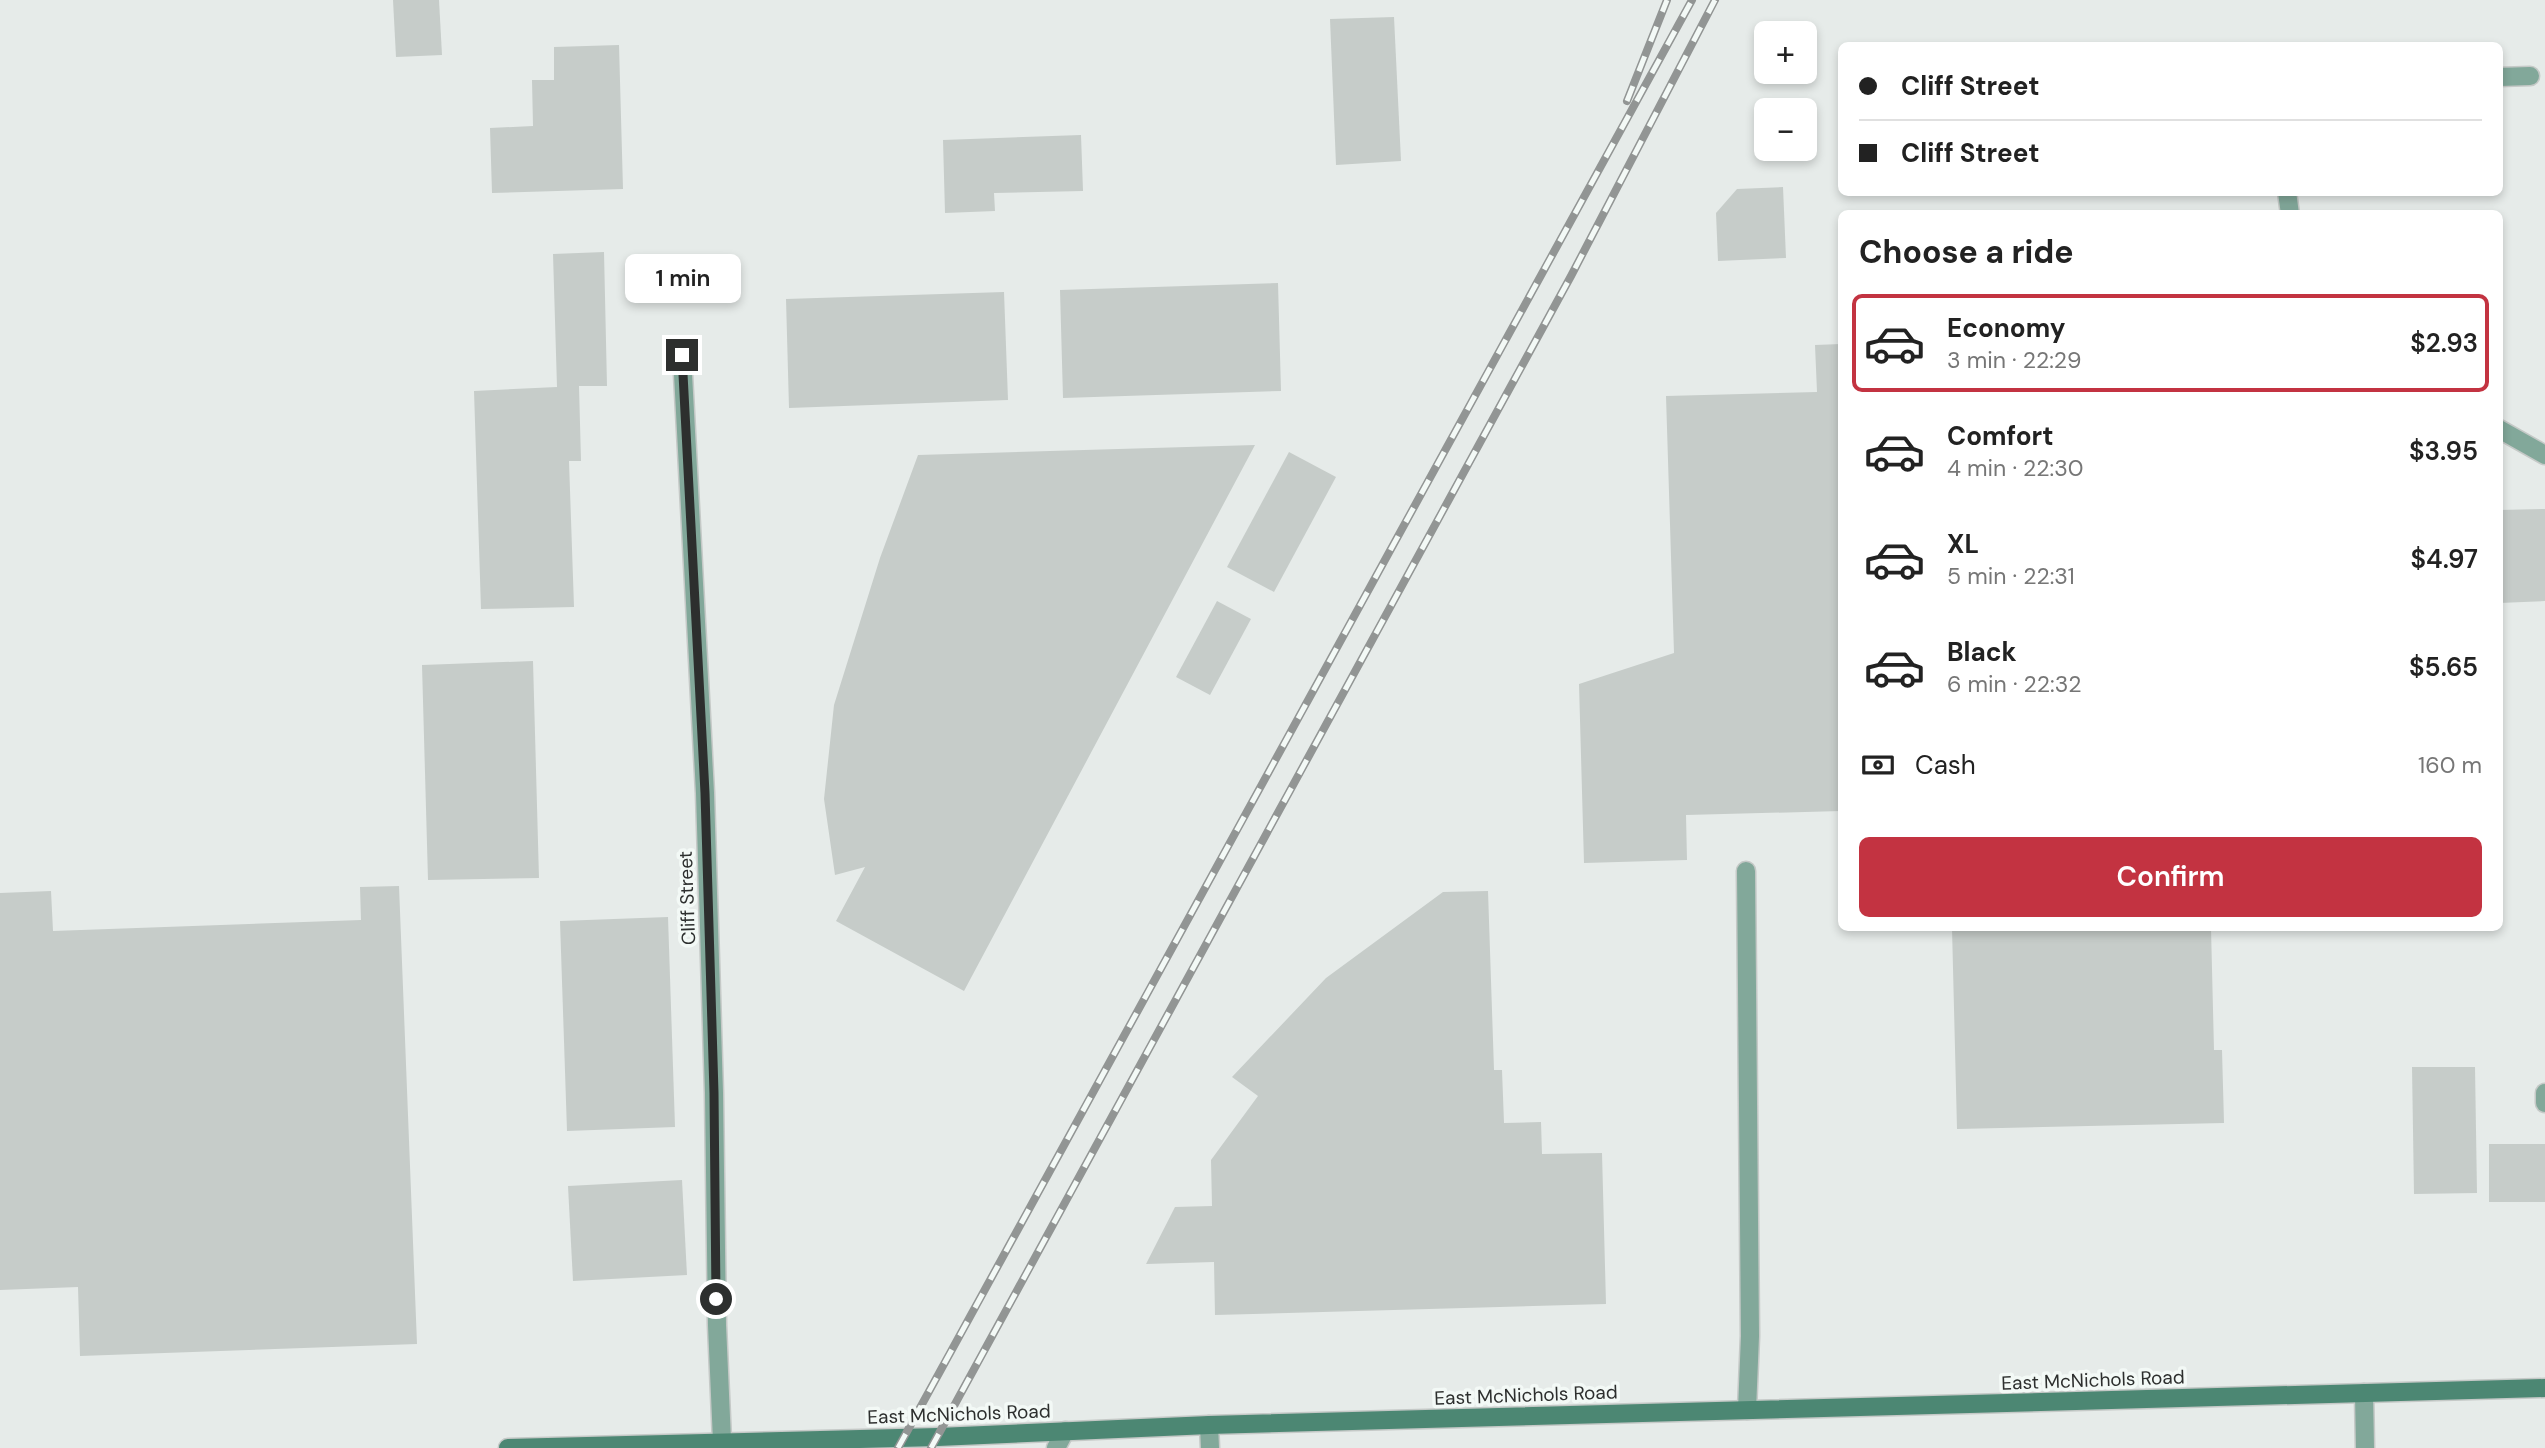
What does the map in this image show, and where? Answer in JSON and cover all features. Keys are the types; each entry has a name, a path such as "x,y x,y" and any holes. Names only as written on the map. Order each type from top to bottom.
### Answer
{"main road":[{"name":"East McNichols Road","path":"508,1448 1209,1425 2545,1388"}],"street":[{"path":"2503,78 2530,76"},
{"name":"Cliff Street","path":"682,355 705,793 722,1441"},
{"path":"2503,431 2545,454"},
{"path":"1746,871 1750,1336 1747,1410"},
{"path":"2545,1093 2545,1103"},
{"path":"2364,1393 2365,1448"},
{"path":"1209,1425 1210,1448"},
{"path":"1056,1448 1065,1431"}],"building":[{"path":"393,0 439,0 442,55 396,57"},
{"path":"1394,17 1401,161 1336,165 1330,19"},
{"path":"619,45 623,189 492,193 490,128 533,126 532,80 554,80 554,47"},
{"path":"1081,135 1083,191 994,193 995,211 945,213 943,140"},
{"path":"1783,187 1786,258 1718,261 1716,213 1737,189"},
{"path":"604,252 607,386 579,386 581,461 569,461 574,607 481,609 474,391 557,387 553,254"},
{"path":"1278,283 1281,391 1063,398 1060,290"},
{"path":"1004,292 1008,400 789,408 786,299"},
{"path":"1838,344 1838,811 1686,815 1687,860 1584,863 1579,684 1674,653 1666,396 1817,392 1815,345"},
{"path":"1255,445 964,991 836,921 865,867 835,875 824,799 834,705 880,558 918,455"},
{"path":"1289,452 1336,477 1274,592 1227,567"},
{"path":"2545,509 2545,601 2503,603 2503,510"},
{"path":"1217,601 1251,619 1210,695 1176,677"},
{"path":"533,661 539,878 428,880 422,665"},
{"path":"399,886 417,1344 80,1356 78,1287 0,1290 0,893 51,891 53,931 361,920 360,887"},
{"path":"1488,891 1494,1070 1502,1070 1504,1123 1541,1122 1542,1154 1602,1153 1606,1304 1215,1315 1214,1262 1146,1264 1175,1207 1212,1206 1211,1160 1258,1096 1232,1077 1326,978 1443,892"},
{"path":"668,917 675,1127 567,1131 560,921"},
{"path":"1952,931 2211,931 2214,1050 2222,1050 2224,1123 1957,1129"},
{"path":"2412,1067 2475,1067 2477,1193 2414,1194"},
{"path":"2489,1144 2545,1144 2545,1202 2489,1202"},
{"path":"682,1180 687,1275 573,1281 568,1186"}],"railway":[{"path":"1627,101 1667,0"},
{"path":"898,1448 1692,0"},
{"path":"931,1448 1571,276 1715,0"}],"route":[{"path":"682,355 705,793 714,1093 716,1299"}]}
